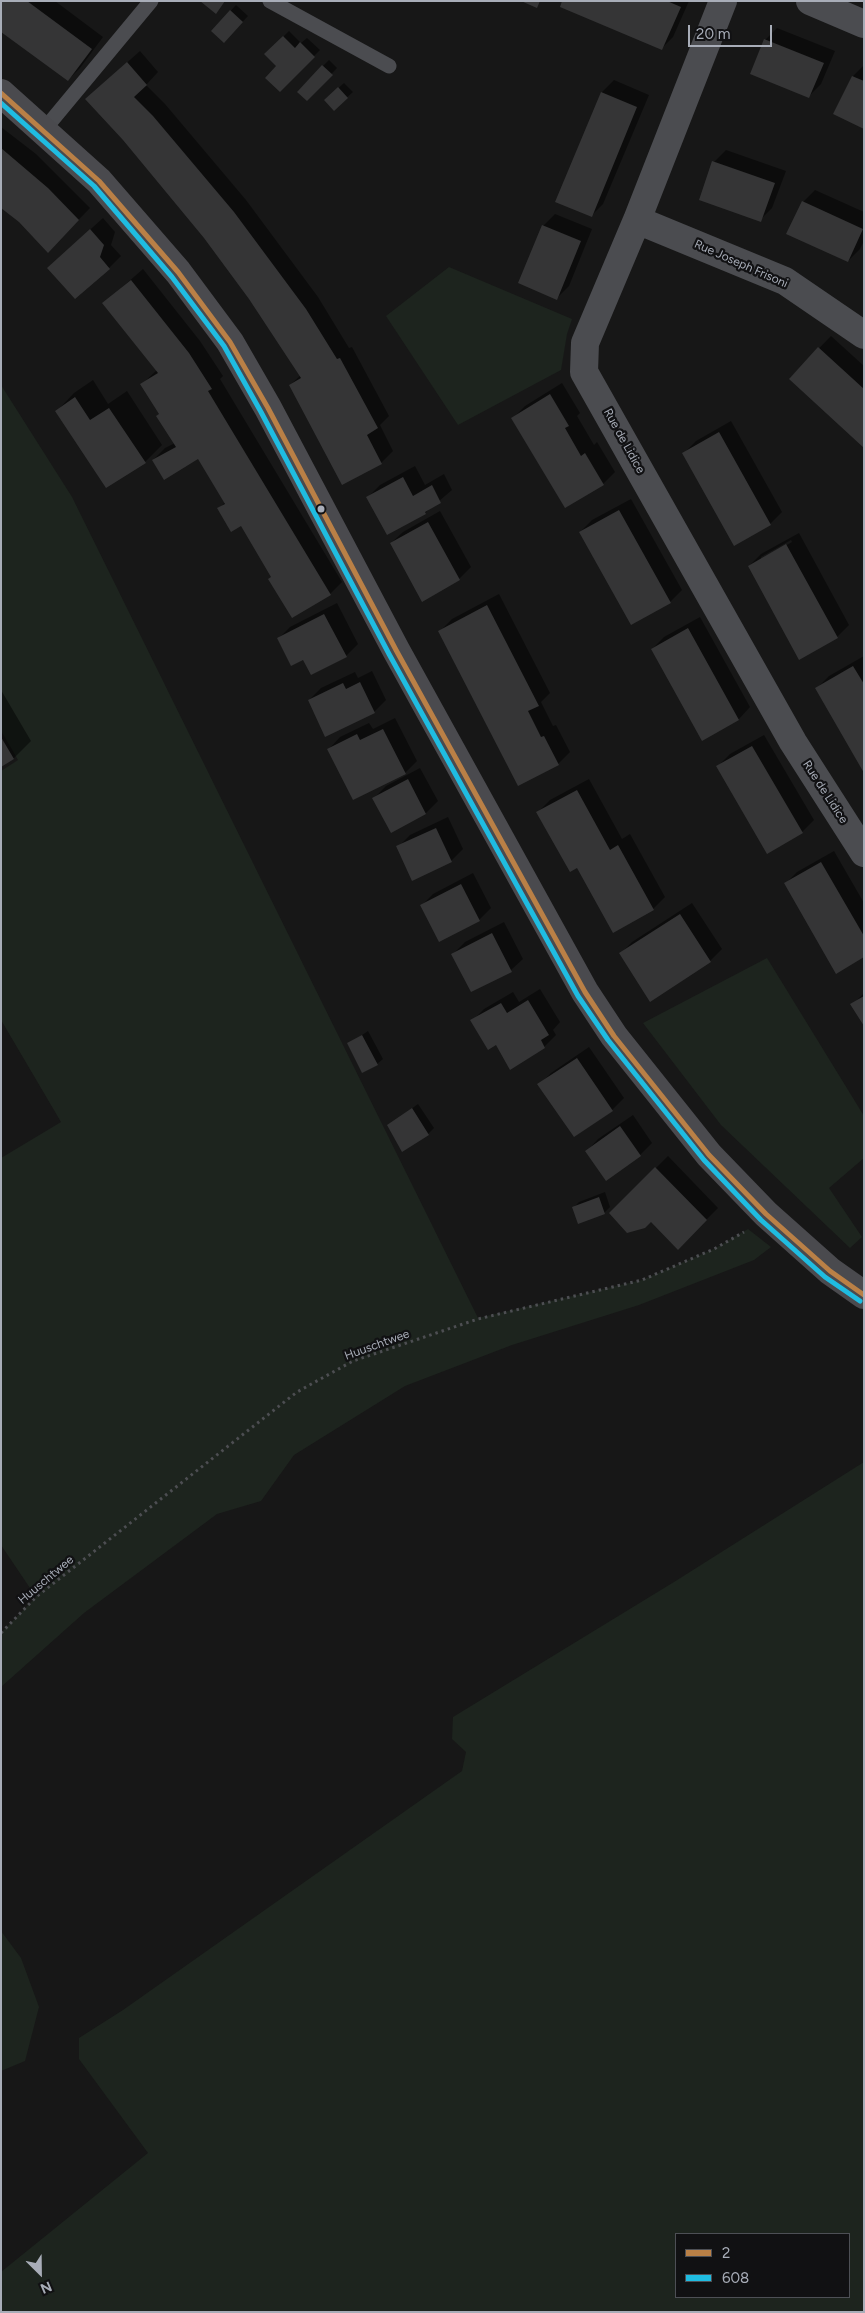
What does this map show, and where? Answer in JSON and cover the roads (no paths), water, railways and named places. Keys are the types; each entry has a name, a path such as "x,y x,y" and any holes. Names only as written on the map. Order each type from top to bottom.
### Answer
{"main road":[{"path":"1,93 106,189 178,272 230,342 268,408 396,650 585,992 614,1036 695,1137 766,1214 830,1271 864,1295"}],"street":[{"name":"Rue de Lidice","path":"723,1 637,220 585,343 584,372 793,742 864,853"},
{"path":"811,1 864,24"},
{"name":"Rue Joseph Frisoni","path":"637,220 785,281 864,334"}],"lane":[{"path":"43,130 151,1"},
{"path":"270,1 389,66"}]}
